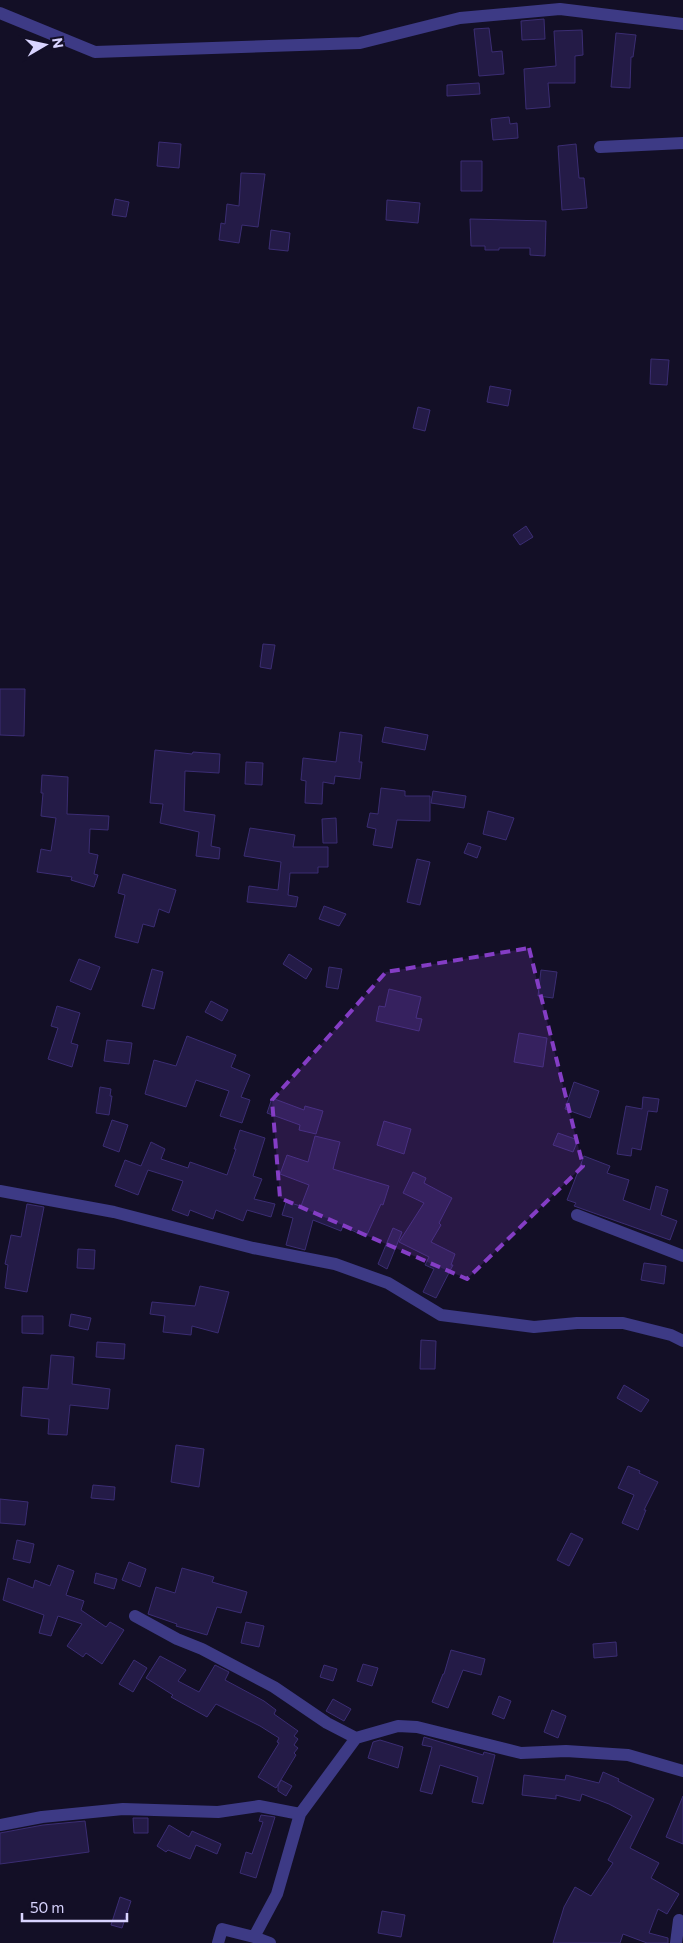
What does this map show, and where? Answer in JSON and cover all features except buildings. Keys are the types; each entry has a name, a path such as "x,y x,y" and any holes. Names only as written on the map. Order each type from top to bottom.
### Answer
{"street":[{"path":"0,13 95,52 360,43 460,18 560,9 683,24"},
{"path":"600,147 683,143"},
{"path":"0,1191 114,1212 253,1248 335,1264 388,1283 440,1315 534,1327 577,1322 623,1324 671,1335 683,1341"},
{"path":"576,1215 683,1256"},
{"path":"135,1616 274,1687 327,1723 356,1738"},
{"path":"254,1937 277,1894 300,1814 356,1738 398,1726 417,1727 521,1753 566,1751 628,1755 683,1771"},
{"path":"0,1824 42,1817 123,1809 218,1812 258,1806 300,1814"},
{"path":"676,1943 679,1920"},
{"path":"218,1943 222,1929 270,1943"}],"highlighted area":[{"path":"529,948 583,1166 467,1279 280,1198 272,1100 386,972"}]}
